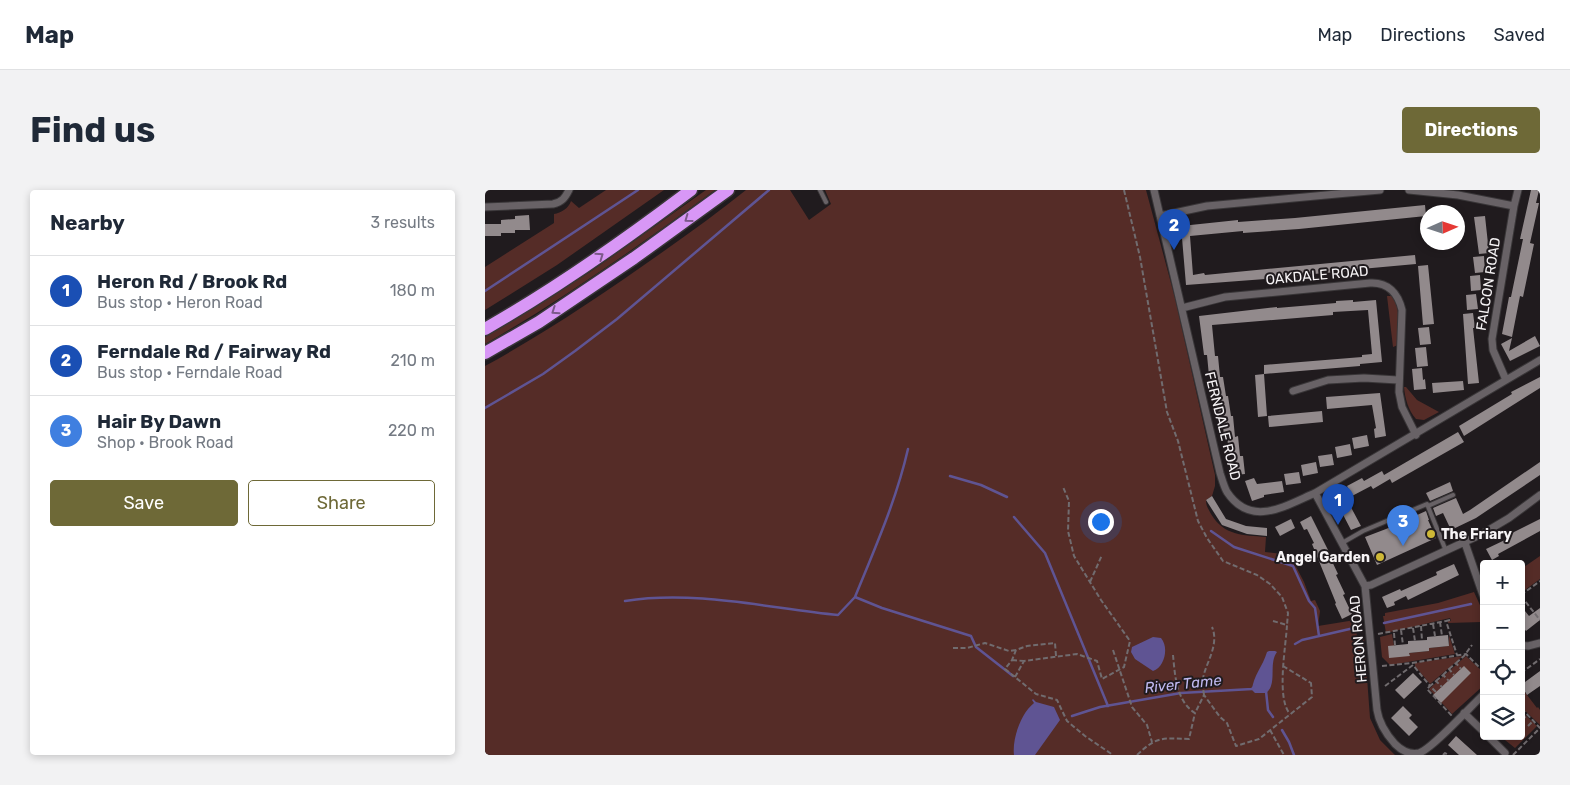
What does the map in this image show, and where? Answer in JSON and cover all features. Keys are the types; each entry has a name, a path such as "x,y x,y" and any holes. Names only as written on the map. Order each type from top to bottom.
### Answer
{"highway":[{"path":"485,329 516,312 573,275 691,190"},
{"path":"485,353 539,322 634,258 728,190"}],"street":[{"path":"485,207 560,203 569,190"},
{"name":"FERNDALE ROAD","path":"1154,190 1220,473 1227,491 1240,506 1257,512 1275,510 1315,493 1540,360"},
{"path":"1160,216 1207,206 1380,190"},
{"path":"1409,190 1458,195 1514,206"},
{"name":"FALCON ROAD","path":"1506,380 1493,350 1492,339 1518,190"},
{"name":"OAKDALE ROAD","path":"1182,308 1225,297 1379,282 1385,285 1398,297 1402,310 1398,380 1400,400 1415,435"},
{"path":"1293,391 1328,380 1364,378 1398,380"},
{"name":"HERON ROAD","path":"1315,493 1365,586 1378,718 1391,740 1409,754 1420,753 1427,749 1483,695"},
{"path":"1365,586 1371,585 1465,542 1509,518 1540,495"},
{"path":"1465,542 1480,586"},
{"path":"1525,646 1540,643"},
{"path":"1464,713 1480,728"},
{"path":"1492,740 1506,752"}],"lane":[{"path":"820,190 826,202"},
{"path":"1342,543 1363,531 1413,509 1427,504 1428,506 1453,495"},
{"path":"1428,506 1446,551"}],"path":[{"path":"1124,190 1140,257 1167,412 1178,441 1199,520 1207,538 1223,561 1270,584 1282,597 1288,613 1283,666 1286,709 1290,714"},
{"path":"1012,660 1024,661 1077,654 1087,656 1097,661 1102,679 1123,667 1130,641 1074,556 1068,531 1069,501 1063,487"},
{"path":"1090,582 1102,556"},
{"path":"1525,593 1540,581"},
{"path":"1525,601 1540,620"},
{"path":"1377,634 1450,620"},
{"path":"1273,621 1287,625"},
{"path":"1446,621 1457,656"},
{"path":"1441,622 1442,636"},
{"path":"1433,624 1435,636"},
{"path":"1421,626 1422,640"},
{"path":"1212,628 1214,637 1211,656 1203,676 1204,695 1220,717 1227,723 1236,746"},
{"path":"1413,628 1415,641"},
{"path":"1401,630 1403,645"},
{"path":"1394,632 1395,645"},
{"path":"953,648 985,643 1009,651 1027,646 1055,643 1056,657"},
{"path":"1453,717 1427,689 1466,654 1472,645"},
{"path":"1016,650 1012,660 1005,669 1036,694 1057,700 1067,720 1085,736 1113,755"},
{"path":"1113,650 1131,704 1147,725 1152,742"},
{"path":"1382,666 1413,664 1466,654"},
{"path":"1466,654 1480,668"},
{"path":"1173,655 1180,695 1184,704 1195,713"},
{"path":"1525,670 1540,659"},
{"path":"1015,677 1024,661"},
{"path":"1456,663 1461,669"},
{"path":"1385,686 1413,664"},
{"path":"1413,664 1436,692"},
{"path":"1232,747 1253,742 1312,696 1311,684 1283,666"},
{"path":"1449,669 1454,675"},
{"path":"1443,675 1449,681"},
{"path":"1436,680 1442,687"},
{"path":"1137,755 1152,742 1161,739 1189,738 1195,713 1204,695"},
{"path":"1513,755 1540,728 1525,711"},
{"path":"1525,717 1528,714"},
{"path":"1528,726 1534,720"},
{"path":"1270,730 1285,755"},
{"path":"1443,755 1445,753 1448,755"}],"shaded area":[{"path":"606,190 664,190 557,265 485,310 485,267 554,223 554,214 564,210 571,201 579,208"},
{"path":"706,190 715,190 602,270 485,344 485,337 590,272"},
{"path":"746,190 790,190 809,220 831,204 825,190 1146,190 1175,298 1215,475 1215,486 1212,496 1206,500 1207,507 1222,527 1242,535 1266,537 1265,552 1290,555 1304,582 1311,601 1315,600 1320,611 1318,626 1355,620 1357,637 1364,637 1370,718 1380,740 1395,755 485,755 485,366 598,296 685,236"},
{"path":"1387,296 1393,296 1398,313 1398,345 1393,347"},
{"path":"1404,387 1417,400 1439,412 1424,420 1416,419 1407,404"},
{"path":"1540,556 1540,579 1525,590 1525,566"},
{"path":"1474,592 1480,605 1480,622 1448,623 1448,621 1451,621 1450,618 1386,633 1383,616 1385,616 1385,613 1438,603"},
{"path":"1392,634 1394,646 1410,656 1409,653 1449,646 1449,635 1455,654 1390,665 1382,657 1380,637"},
{"path":"1153,637 1161,638 1165,646 1165,656 1157,669 1153,671 1135,659 1131,652 1132,647"},
{"path":"1269,651 1277,652 1273,662 1272,684 1266,693 1255,693 1252,690 1254,680"},
{"path":"1463,656 1430,684 1415,666 1415,663"},
{"path":"1466,656 1480,669 1480,689 1452,714 1429,689"},
{"path":"1525,692 1540,710 1540,725 1525,711"},
{"path":"1033,699 1036,702 1054,707 1060,720 1035,755 1014,755 1014,742 1018,727 1029,707 1034,703"},
{"path":"1525,715 1537,726 1525,738"},
{"path":"1505,740 1523,740 1515,748"}],"building":[{"path":"1531,190 1539,190 1536,203 1539,203 1530,243 1534,244 1523,297 1520,296 1512,337 1502,334 1523,239 1520,239"},
{"path":"1420,206 1420,217 1299,229 1243,233 1243,231 1190,236 1193,275 1415,255 1416,264 1186,285 1181,226 1238,220 1238,222"},
{"path":"529,215 530,230 515,230 515,233 501,233 501,236 485,236 485,224 501,224 501,220"},
{"path":"1485,216 1489,253 1479,254 1474,217"},
{"path":"1484,256 1485,272 1475,273 1473,257"},
{"path":"1428,265 1434,324 1423,325 1418,266"},
{"path":"1480,275 1481,290 1471,291 1470,276"},
{"path":"1476,294 1478,309 1467,310 1466,295"},
{"path":"1353,300 1353,302 1376,300 1382,362 1360,364 1360,366 1264,374 1264,365 1362,357 1362,355 1372,354 1368,310 1333,312 1333,315 1212,325 1215,356 1218,356 1220,377 1223,377 1231,416 1233,416 1235,437 1238,436 1240,456 1243,456 1245,474 1235,475 1233,455 1229,456 1227,435 1224,436 1217,396 1214,396 1212,375 1209,376 1207,355 1204,355 1199,316"},
{"path":"1473,313 1479,383 1468,384 1463,314"},
{"path":"1429,327 1431,344 1420,345 1418,328"},
{"path":"1535,336 1540,346 1510,361 1501,344 1512,338 1509,351"},
{"path":"1426,347 1428,366 1417,367 1415,348"},
{"path":"1422,368 1426,389 1414,390 1412,369"},
{"path":"1264,374 1267,416 1258,417 1255,375"},
{"path":"1540,377 1540,388 1464,436 1459,426 1512,394 1511,392"},
{"path":"1463,381 1464,390 1433,393 1432,383"},
{"path":"1380,393 1386,436 1375,438 1374,429 1376,428 1372,405 1327,409 1326,397"},
{"path":"1322,411 1323,422 1269,427 1268,416"},
{"path":"1458,432 1464,442 1392,483 1390,479 1373,489 1371,486 1352,496 1347,486 1362,478 1364,481 1382,471 1384,475"},
{"path":"1367,435 1369,446 1354,449 1352,438"},
{"path":"1350,444 1352,455 1337,458 1335,447"},
{"path":"1332,454 1334,465 1320,467 1318,456"},
{"path":"1316,462 1318,473 1303,476 1301,465"},
{"path":"1540,462 1540,475 1476,518 1451,530 1443,513 1436,516 1433,508 1456,498 1463,514"},
{"path":"1299,472 1301,483 1286,485 1284,474"},
{"path":"1254,478 1257,484 1282,481 1284,492 1264,495 1264,497 1252,501 1245,481"},
{"path":"1450,482 1453,491 1430,501 1426,493"},
{"path":"1212,496 1226,519 1246,526 1267,528 1267,536 1247,534 1222,525 1206,500"},
{"path":"1346,498 1361,526 1351,530 1337,503"},
{"path":"1426,511 1436,538 1377,565 1365,537"},
{"path":"1311,516 1330,554 1338,574 1336,575 1345,594 1343,595 1352,614 1342,619 1312,544 1314,543 1307,529 1304,530 1300,522"},
{"path":"1291,519 1295,528 1280,536 1275,527"},
{"path":"1540,519 1540,531 1498,554 1499,556 1492,560 1486,549 1507,539 1506,536"},
{"path":"1454,564 1459,575 1408,600 1406,596 1394,602 1395,605 1387,608 1382,597 1437,575 1436,572"},
{"path":"1540,608 1540,620 1526,631 1525,611 1529,616"},
{"path":"1448,635 1449,646 1409,653 1410,656 1389,658 1388,646 1408,644 1408,641 1427,640 1427,637"},
{"path":"1464,666 1471,673 1441,703 1433,695"},
{"path":"1540,671 1540,686 1527,695 1525,682"},
{"path":"1413,673 1422,682 1404,699 1395,690"},
{"path":"1403,706 1412,715 1409,718 1418,727 1409,736 1391,718"},
{"path":"1456,736 1477,755 1459,755 1448,745"}],"waterway":[{"path":"485,291 638,190"},
{"path":"485,408 543,374 617,319 769,190"},
{"path":"855,597 891,506 908,449"},
{"path":"950,476 981,485 1007,497"},
{"path":"1014,517 1045,553 1108,706"},
{"path":"1211,531 1234,547 1293,566 1309,601 1315,608 1319,636"},
{"path":"625,601 651,598 705,599 838,615 855,597 882,608 971,636 976,647 1013,676"},
{"name":"River Tame","path":"1384,623 1471,604"},
{"name":"River Tame","path":"1295,644 1302,640 1354,628"},
{"name":"River Tame","path":"1072,716 1100,707 1181,693 1252,689 1254,687"},
{"path":"1266,691 1268,710 1273,717"},
{"path":"1282,730 1294,755"}],"place":[{"name":"Ferndale Rd / Fairway Rd","path":"1174,250"},
{"name":"Heron Rd / Brook Rd","path":"1338,525"},
{"name":"The Friary","path":"1431,534"},
{"name":"Hair By Dawn","path":"1403,546"},
{"name":"Angel Garden","path":"1380,557"}]}
